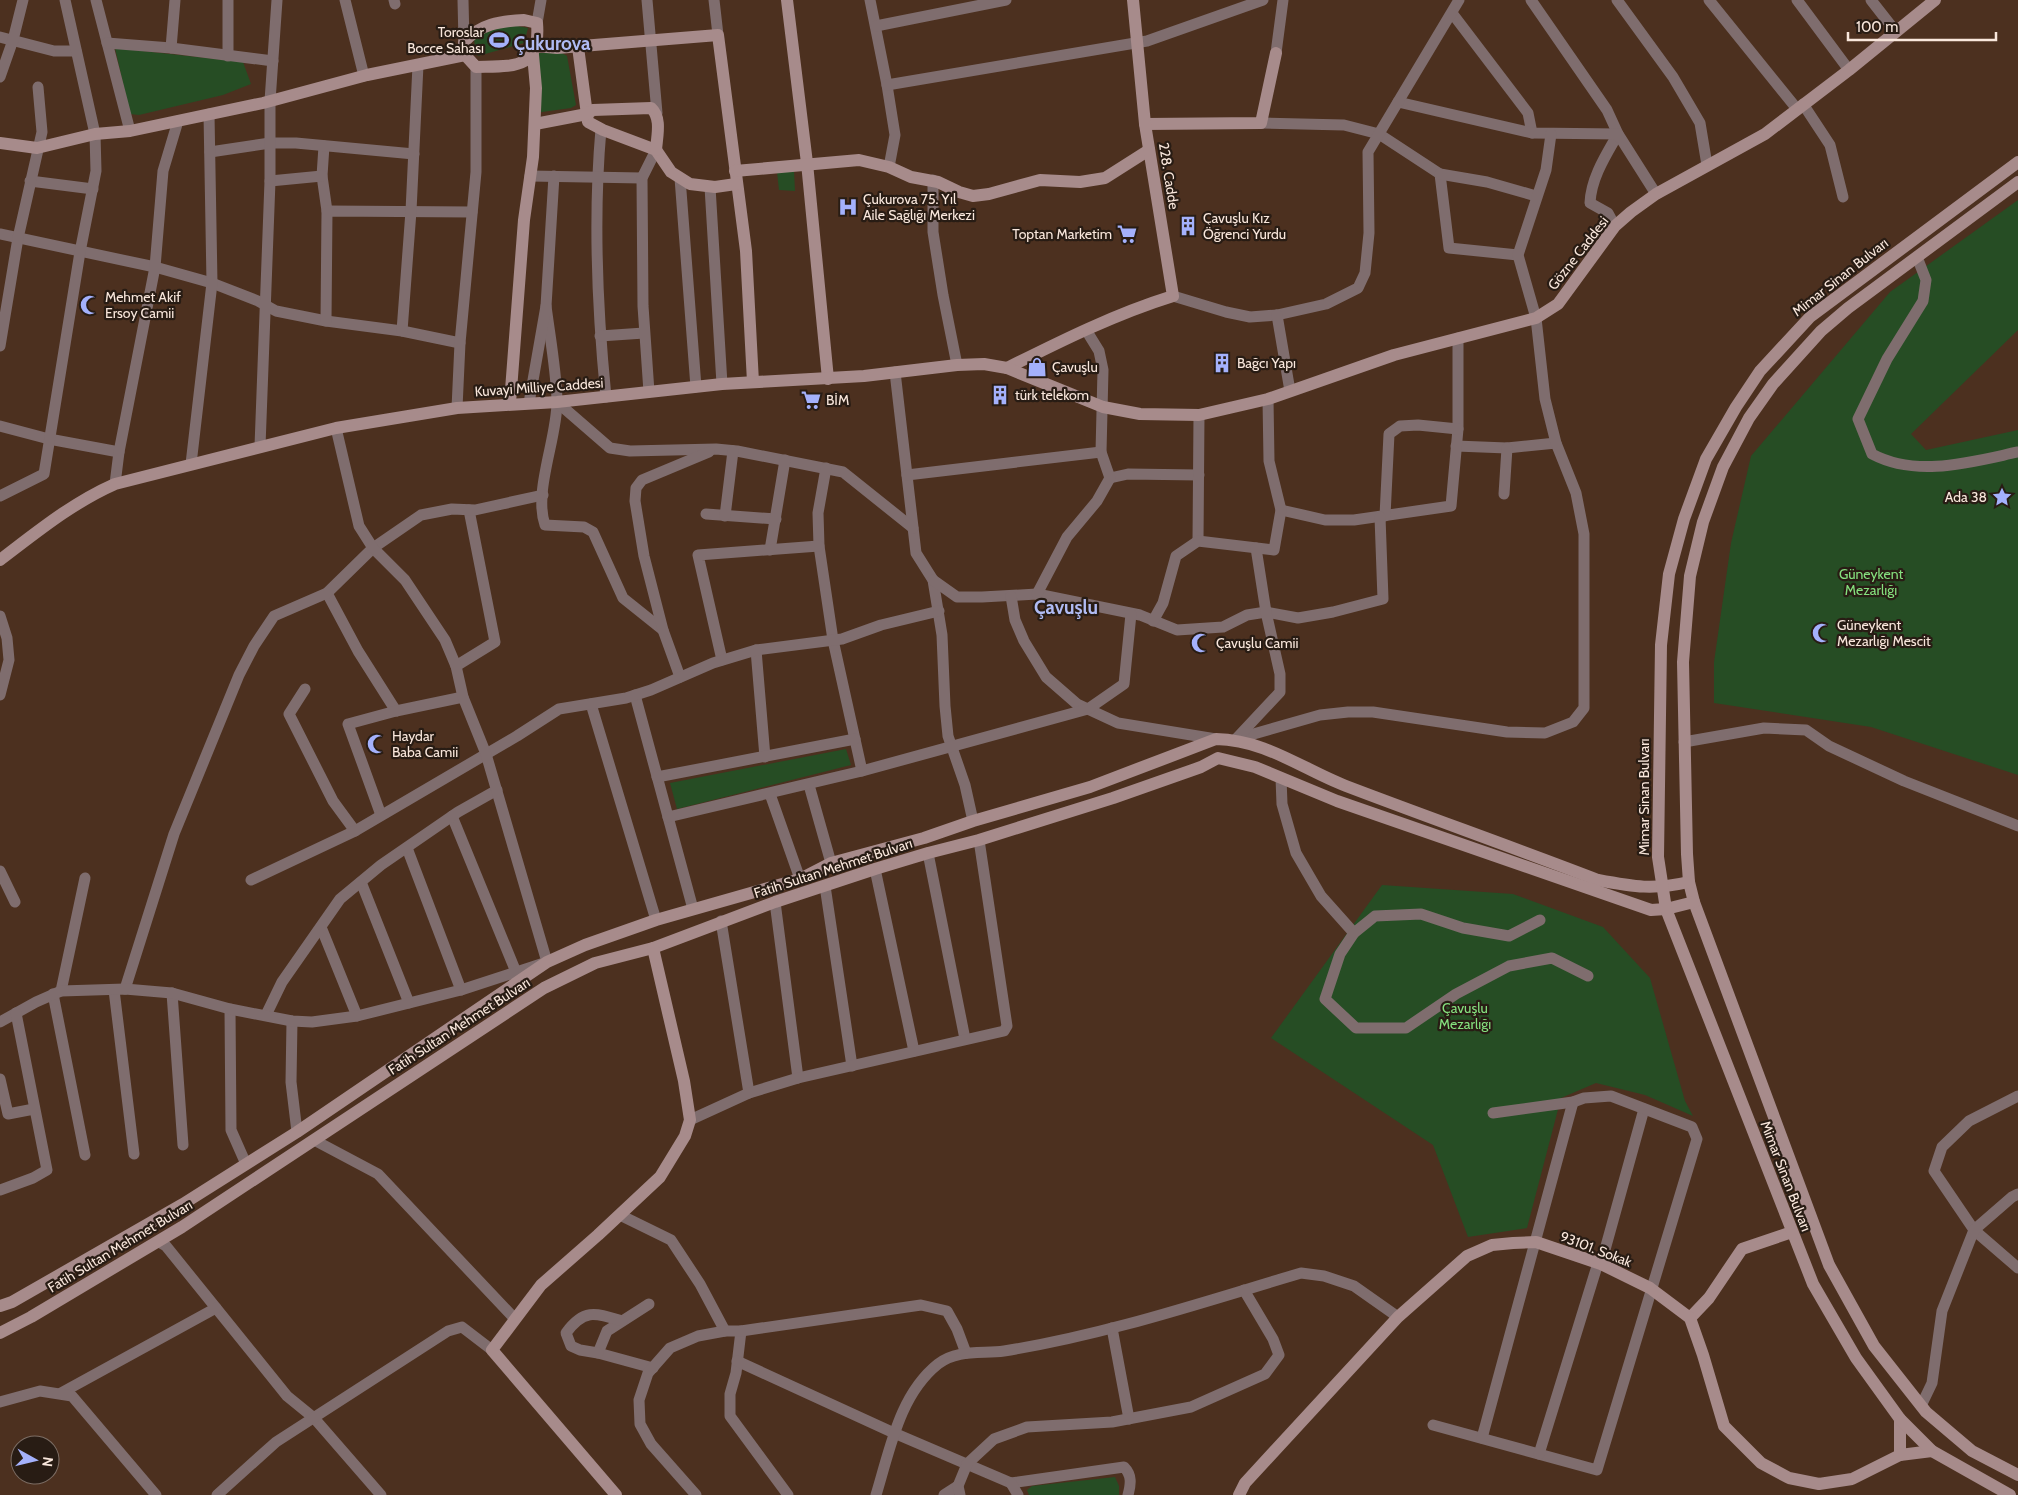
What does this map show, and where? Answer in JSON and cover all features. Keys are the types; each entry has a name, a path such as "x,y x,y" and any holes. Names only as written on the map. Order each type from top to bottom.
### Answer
{"street":[{"path":"0,77 13,40 23,0"},
{"path":"0,496 44,474 80,252 96,171 95,134 65,0"},
{"path":"96,0 130,132"},
{"path":"171,48 175,0"},
{"path":"228,0 228,56"},
{"path":"260,446 270,182 270,101 277,0"},
{"path":"345,0 364,76"},
{"path":"458,408 460,343 476,172 476,67 464,55 463,0"},
{"path":"510,403 524,220 533,158 536,88 535,50 541,0"},
{"path":"647,0 657,113 656,150 642,178 644,333 649,392"},
{"path":"714,0 734,171 746,251 753,382"},
{"path":"787,0 807,164 828,379"},
{"path":"870,0 887,85 894,135 889,167"},
{"path":"876,26 1006,0"},
{"name":"228. Cadde","path":"1133,0 1145,124 1173,296"},
{"path":"887,85 1147,41 1263,0"},
{"path":"1261,123 1276,53 1283,0"},
{"path":"1007,368 1086,330 1145,305 1173,296 1250,317 1277,315 1326,304 1358,288 1365,273 1369,233 1368,152 1459,0"},
{"path":"1531,0 1607,110 1618,134 1656,194"},
{"path":"1617,0 1673,77 1700,123 1706,166"},
{"path":"1709,0 1830,145 1843,197"},
{"path":"1797,0 1849,70"},
{"path":"1871,0 1896,32"},
{"name":"Gözne Caddesi","path":"1103,406 1140,414 1199,415 1268,399 1394,355 1536,318 1558,304 1616,226 1631,212 1656,194 1765,134 1849,70 1935,0"},
{"path":"1452,13 1528,113 1532,133"},
{"path":"464,42 472,33 484,26 515,20 537,23"},
{"path":"476,67 511,65 526,61 535,50 718,35"},
{"path":"0,37 54,51 76,51"},
{"path":"107,43 171,48 273,61"},
{"path":"578,47 588,122 600,129 656,150 670,172 690,184 710,186 736,184"},
{"path":"0,143 37,148 95,134 130,132 270,101 364,76 464,55"},
{"path":"402,331 411,210 418,65"},
{"path":"0,346 18,238 42,132 38,88"},
{"path":"1398,102 1532,133 1618,134"},
{"path":"534,124 587,114 593,110 615,108 651,108 657,113"},
{"path":"191,464 212,283 209,114"},
{"path":"115,484 119,452 155,267 163,171 178,121"},
{"path":"1145,124 1261,123 1344,125 1379,134 1440,174 1487,182 1536,196"},
{"path":"600,129 597,177 597,284 606,397"},
{"path":"1011,596 1015,620 1024,641 1046,677 1077,704 1118,723 1216,739 1236,739 1320,715 1348,712 1373,712 1507,732 1545,733 1573,722 1584,708 1584,534 1576,493 1556,442 1545,399 1536,318 1518,255 1546,170 1551,134"},
{"path":"1616,226 1608,213 1590,203 1590,198 1602,161 1618,134"},
{"path":"210,152 270,143 414,154"},
{"path":"324,146 322,176 327,211 326,321"},
{"path":"734,171 859,160 889,167 911,177 933,180 972,196 990,194 1040,180 1080,182 1105,178 1149,150"},
{"name":"Mimar Sinan Bulvarı","path":"2010,1495 1932,1451 1900,1419 1856,1358 1813,1284 1666,909 1658,857 1661,645 1669,574 1684,519 1706,459 1736,406 1760,371 1810,317 2018,162"},
{"path":"1440,174 1449,248 1518,255"},
{"path":"270,182 322,176"},
{"path":"530,176 642,178"},
{"path":"530,403 546,306 554,176"},
{"path":"680,178 696,387"},
{"path":"933,180 933,232 957,365"},
{"path":"30,181 93,189"},
{"name":"Mimar Sinan Bulvarı","path":"2018,182 1848,308 1821,332 1773,384 1750,418 1723,466 1703,522 1690,576 1683,662 1689,882 1694,902 1830,1265 1874,1346 1921,1406 1972,1451 2018,1476"},
{"path":"710,186 722,384"},
{"path":"327,211 411,210 472,212"},
{"path":"0,234 155,267 212,283 258,301 276,312 402,331 460,343"},
{"path":"1917,257 1926,280 1923,301 1887,359 1858,419 1872,454 1885,461 1910,467 1966,463 2018,452"},
{"path":"546,306 557,402 543,495 542,515 545,525 584,527 593,532 623,598 662,630"},
{"path":"1277,315 1290,391"},
{"path":"1086,330 1099,351 1103,370 1101,452 1110,478"},
{"path":"600,336 644,333"},
{"path":"1281,510 1326,520 1354,520 1451,506 1458,429 1458,338"},
{"name":"Kuvayi Milliye Caddesi","path":"0,560 56,518 96,492 115,484 336,428 458,408 510,403 557,402 722,384 828,379 957,365 984,364 1007,368 1103,406"},
{"path":"894,372 916,553 933,580 939,611 942,635 944,706 948,736 965,785 973,821"},
{"path":"1154,621 1163,604 1176,556 1198,541 1274,550 1281,510 1269,461 1268,399"},
{"path":"557,402 610,448 630,451 716,449 843,472 913,528"},
{"path":"1198,541 1199,415"},
{"path":"933,580 957,597 1037,594 1131,614 1177,630 1223,627 1247,615 1266,612 1298,618 1333,612 1382,599 1383,517 1389,434 1400,426 1418,425 1458,429"},
{"path":"0,426 49,439 119,452"},
{"path":"0,1022 57,993 120,990 172,993 230,1009 292,1021 312,1022 357,1016 460,990 547,962 486,754 463,697 456,666 445,640 405,580 373,548 359,526 336,428"},
{"path":"1456,446 1507,448 1556,442"},
{"path":"1504,494 1507,448"},
{"path":"680,677 662,630 644,556 635,501 636,488 642,480 716,449"},
{"path":"725,516 733,451"},
{"path":"907,476 1101,452"},
{"path":"770,550 785,460"},
{"path":"826,468 818,513 819,546 833,640 862,771"},
{"path":"1037,594 1067,537 1097,501 1110,478 1128,474 1199,475"},
{"path":"134,1154 120,990 174,834 239,675 254,646 274,616 327,592 373,548 421,515 452,510 470,510 543,495"},
{"path":"456,666 495,642 470,510"},
{"path":"706,514 776,519"},
{"path":"722,660 698,555 819,546"},
{"path":"1236,739 1280,692 1280,674 1266,612 1256,548"},
{"path":"327,592 358,651 396,711"},
{"path":"251,880 355,831 559,709 634,695 722,660 756,650 842,639 881,625 939,611"},
{"path":"668,817 809,785 952,748 1088,709 1124,684 1131,614"},
{"path":"0,616 7,638 9,660 0,695"},
{"path":"756,650 765,756"},
{"path":"305,689 289,714 333,801 355,831"},
{"path":"634,695 692,908"},
{"path":"381,815 348,724 396,711 463,697"},
{"path":"591,704 656,920"},
{"path":"1684,742 1764,728 1806,730 1829,746 1904,781 2018,826"},
{"path":"657,777 855,739"},
{"name":"Fatih Sultan Mehmet Bulvarı","path":"0,1306 12,1302 175,1209 298,1132 547,962 585,945 692,908 800,879 831,864 924,838 973,821 1090,787 1216,739"},
{"path":"1236,739 1280,754 1344,786 1598,880 1635,887 1664,887 1689,882"},
{"name":"Fatih Sultan Mehmet Bulvarı","path":"0,1333 31,1317 159,1242 544,988 595,963 653,948 775,902 928,853 979,840 1120,796 1201,767 1218,758 1255,767 1337,801 1651,910 1666,909 1694,902"},
{"path":"1281,778 1282,804 1296,853 1321,896 1354,933"},
{"path":"809,785 831,864"},
{"path":"266,1015 282,982 340,899 452,816 497,790"},
{"path":"770,794 800,879"},
{"path":"452,816 516,972"},
{"path":"690,1120 749,1093 798,1078 1004,1031 1007,1026 979,840"},
{"path":"407,848 460,990"},
{"path":"928,853 965,1039"},
{"path":"875,870 914,1051"},
{"path":"0,871 15,902"},
{"path":"85,878 57,993 85,1155"},
{"path":"361,882 409,1003"},
{"path":"825,886 852,1066"},
{"path":"775,902 798,1078"},
{"path":"1540,920 1509,936 1463,928 1421,914 1376,916 1354,933 1340,954 1324,999 1356,1028 1406,1028 1456,994 1509,966 1552,958 1588,976"},
{"path":"721,921 749,1093"},
{"path":"321,927 357,1016"},
{"path":"492,1350 541,1285 660,1177 685,1136 690,1120 684,1081 653,948"},
{"path":"172,993 183,1145"},
{"path":"230,1009 231,1130 246,1164"},
{"path":"0,1190 33,1178 46,1170 16,1013"},
{"path":"292,1021 292,1082 298,1132"},
{"path":"0,1079 4,1115 34,1109"},
{"path":"1433,1425 1597,1470 1650,1288 1697,1139 1692,1127 1611,1096 1584,1098 1573,1102 1493,1112"},
{"path":"2018,1096 1969,1121 1942,1147 1934,1171 1974,1230 2018,1268"},
{"path":"1482,1438 1573,1102"},
{"path":"1538,1454 1600,1263 1644,1109"},
{"path":"314,1140 378,1174 515,1319"},
{"path":"1921,1406 1932,1383 1942,1311 1974,1230 2018,1194"},
{"path":"620,1215 671,1240 700,1284 725,1331"},
{"path":"1792,1232 1742,1249 1709,1298 1690,1318 1724,1426 1761,1463 1789,1478 1819,1484 1852,1479 1900,1455 1932,1451"},
{"path":"159,1242 166,1246 287,1396 314,1418 381,1495"},
{"name":"93101. Sokak","path":"1238,1495 1245,1483 1398,1318 1467,1256 1492,1245 1536,1242 1600,1263 1650,1288 1690,1318"},
{"path":"876,1495 894,1433 909,1400 922,1378 940,1362 966,1353 1003,1351 1112,1328 1301,1273 1324,1276 1354,1286 1398,1318"},
{"path":"944,1495 959,1490 967,1464 994,1438 1028,1427 1112,1422 1191,1407 1265,1374 1279,1355 1244,1290"},
{"path":"598,1353 607,1331 649,1304"},
{"path":"696,1495 651,1444 640,1424 639,1400 648,1373 670,1348 698,1336 725,1331 741,1331 921,1305 947,1310 957,1328 966,1353"},
{"path":"60,1393 216,1308"},
{"path":"622,1320 603,1315 582,1315 566,1332 571,1346 580,1350 653,1368"},
{"path":"216,1495 276,1442 448,1331 462,1327 492,1350 616,1495"},
{"path":"1112,1328 1129,1419"},
{"path":"741,1331 730,1394 730,1416 788,1495"},
{"path":"737,1361 894,1433 1011,1483 1124,1467 1129,1472 1131,1485 1128,1495"},
{"path":"0,1402 40,1391 72,1396 156,1495"},
{"path":"1900,1419 1900,1455"},
{"path":"1011,1483 1018,1495"}],"green space":[{"name":"Toroslar Bocce Sahası","path":"506,24 528,28 524,43 478,56 474,38"},
{"path":"115,48 243,62 251,84 223,95 139,115 130,114"},
{"path":"537,53 562,53 567,56 576,105 571,108 535,113"},
{"path":"794,171 795,191 779,190 777,172"},
{"name":"Güneykent Mezarlığı","path":"2018,200 2018,330 1911,434 1926,450 2018,430 2018,775 1871,727 1714,703 1714,662 1731,543 1751,456 1890,292"},
{"path":"846,749 851,765 677,809 670,783"},
{"name":"Çavuşlu Mezarlığı","path":"1382,885 1513,894 1603,927 1650,978 1685,1101 1693,1116 1645,1095 1596,1083 1561,1098 1527,1228 1468,1237 1433,1145 1271,1038"},
{"path":"1115,1477 1119,1486 1119,1495 1029,1495 1027,1490 1032,1486"}],"place":[{"name":"Toroslar Bocce Sahası","path":"499,40"},
{"name":"Çukurova 75. Yıl Aile Sağlığı Merkezi","path":"848,207"},
{"name":"Çavuşlu Kız Öğrenci Yurdu","path":"1188,226"},
{"name":"Toptan Marketim","path":"1127,234"},
{"name":"Mehmet Akif Ersoy Camii","path":"90,305"},
{"name":"Bağcı Yapı","path":"1222,363"},
{"name":"Çavuşlu","path":"1037,367"},
{"name":"türk telekom","path":"1000,395"},
{"name":"BİM","path":"811,400"},
{"name":"Ada 38","path":"2002,497"},
{"name":"Güneykent Mezarlığı Mescit","path":"1822,633"},
{"name":"Çavuşlu Camii","path":"1201,643"},
{"name":"Haydar Baba Camii","path":"377,744"}],"district":[{"name":"Çukurova","path":"552,43"},
{"name":"Çavuşlu","path":"1066,607"}]}
